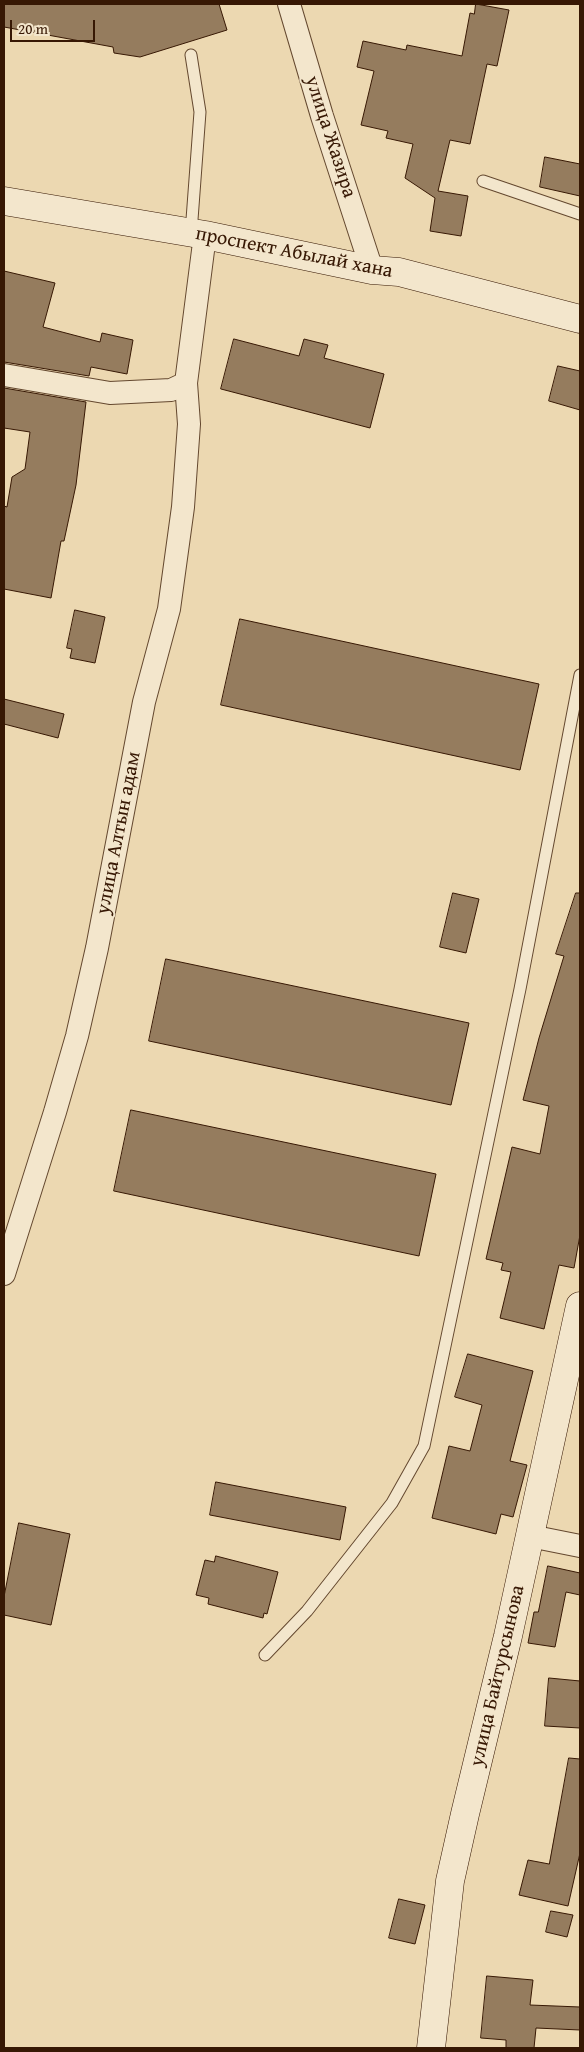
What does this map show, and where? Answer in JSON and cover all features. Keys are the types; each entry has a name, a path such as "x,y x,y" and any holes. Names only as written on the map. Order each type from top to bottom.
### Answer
{"street":[{"name":"улица Жазира","path":"289,4 322,116 372,270"},
{"name":"проспект Абылай хана","path":"4,201 198,234 372,270 399,272 580,319"},
{"name":"улица Алтын адам","path":"4,1274 56,1112 77,1036 97,948 144,702 169,609 183,498 189,424 186,383 198,234"},
{"path":"4,375 110,393 171,390 186,383"},
{"name":"улица Байтурсынова","path":"431,2048 450,1881 530,1536 580,1306"},
{"path":"530,1536 580,1546"}],"lane":[{"path":"191,55 200,112 198,234"},
{"path":"483,181 580,214"},
{"path":"264,1655 307,1611 392,1503 424,1446 520,989 580,675"}],"building":[{"path":"4,4 219,4 227,30 140,57 114,53 113,47 4,27"},
{"path":"476,4 509,10 497,66 487,64 470,144 450,140 438,191 468,196 461,236 430,231 435,198 405,178 413,144 386,138 388,131 361,125 374,71 357,67 363,41 406,50 407,45 462,56 470,13 474,14"},
{"path":"545,157 580,164 580,196 540,187"},
{"path":"4,271 55,283 43,327 100,342 102,333 133,340 127,374 91,367 89,376 4,362"},
{"path":"234,339 299,356 304,339 328,345 324,358 384,374 370,428 221,389"},
{"path":"558,366 580,371 580,410 549,401"},
{"path":"4,388 86,402 76,485 64,541 61,541 51,598 4,589 4,506 7,507 12,477 25,469 30,432 4,428"},
{"path":"75,610 105,617 95,663 70,658 72,649 67,648"},
{"path":"240,619 539,684 520,770 221,705"},
{"path":"4,699 64,714 58,738 4,724"},
{"path":"453,893 479,899 466,953 440,947"},
{"path":"576,893 580,893 580,1235 574,1268 559,1265 544,1329 500,1318 511,1272 501,1270 503,1263 486,1259 512,1147 540,1154 549,1106 523,1100 539,1038 564,956 556,954"},
{"path":"166,959 469,1023 451,1105 149,1041"},
{"path":"131,1110 436,1174 419,1256 114,1191"},
{"path":"468,1354 533,1371 510,1461 527,1465 513,1517 501,1514 496,1534 432,1518 449,1446 470,1451 482,1405 455,1397"},
{"path":"216,1482 346,1507 340,1540 210,1515"},
{"path":"19,1523 70,1534 51,1625 4,1615 4,1597"},
{"path":"216,1556 278,1572 267,1614 264,1613 263,1618 208,1604 209,1598 196,1595 205,1560 214,1562"},
{"path":"548,1566 580,1573 580,1595 566,1592 555,1647 528,1643 534,1612 538,1612"},
{"path":"549,1678 580,1681 580,1728 545,1726"},
{"path":"569,1758 580,1759 580,1853 568,1906 519,1895 528,1860 549,1864"},
{"path":"399,1899 425,1905 415,1944 389,1938"},
{"path":"551,1911 573,1915 567,1937 546,1932"},
{"path":"487,1976 533,1980 530,2005 580,2007 580,2030 536,2028 534,2048 506,2048 506,2040 481,2038"}]}
